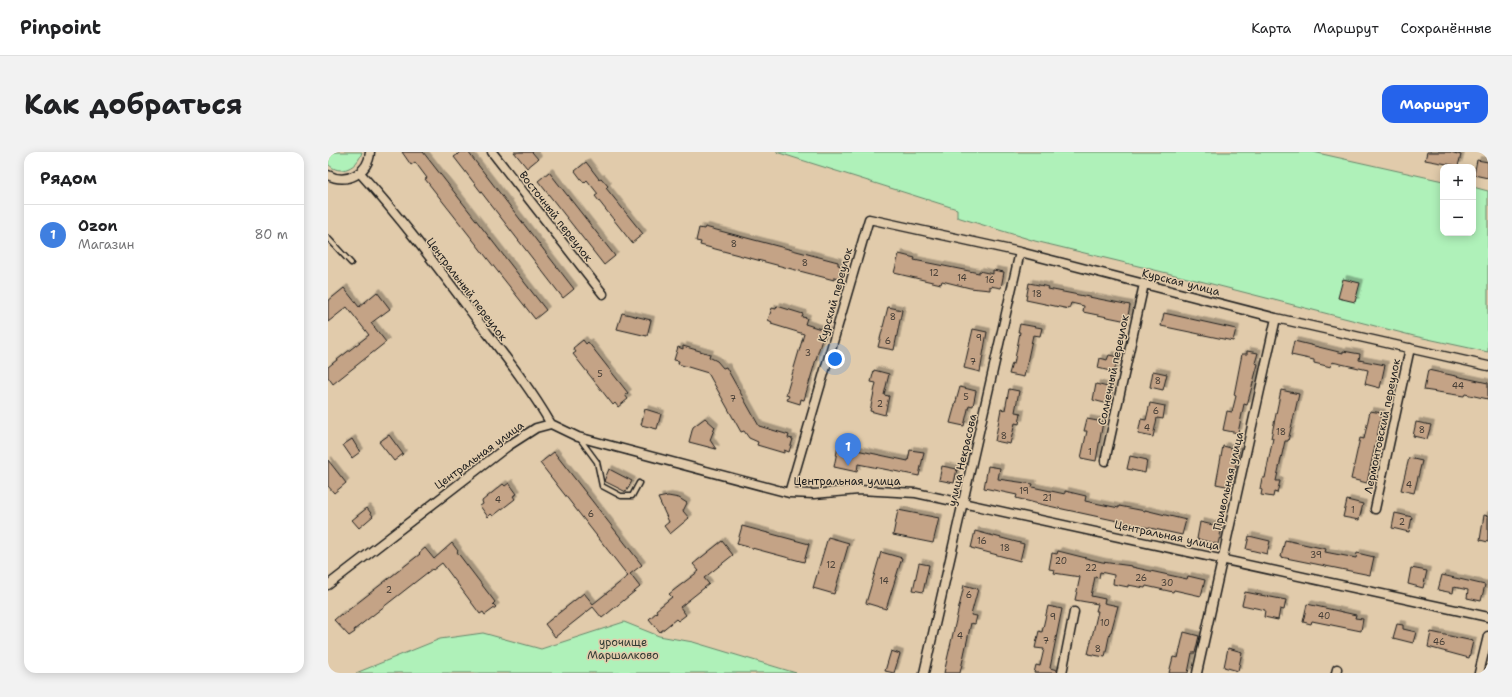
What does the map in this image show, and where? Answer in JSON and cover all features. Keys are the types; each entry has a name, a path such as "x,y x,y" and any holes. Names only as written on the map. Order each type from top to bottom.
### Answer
{"street":[{"path":"330,179 352,177 360,173 367,165 370,152"},
{"name":"Восточный переулок","path":"492,152 603,294"},
{"name":"Центральный переулок","path":"360,173 381,196 535,396 551,424"},
{"name":"Курская улица","path":"869,219 1020,252 1276,318 1488,366"},
{"name":"Курский переулок","path":"789,493 869,219"},
{"name":"улица Некрасова","path":"924,673 1020,252"},
{"name":"Солнечный переулок","path":"1105,461 1144,284"},
{"name":"Привольная улица","path":"1197,673 1276,318"},
{"name":"Лермонтовский переулок","path":"1375,508 1410,348"},
{"name":"Центральная улица","path":"328,585 451,488 508,446 536,428 551,424 578,437 789,493 814,494 859,490 897,491 963,502 1488,617"},
{"path":"1062,673 1074,612"},
{"path":"1479,673 1488,636"}],"lane":[{"path":"328,238 351,263"},
{"path":"578,437 598,462 602,486 621,496 632,496 639,483"}],"green space":[{"path":"328,152 362,152 357,162 353,166 343,170 338,170 328,164"},
{"path":"776,152 1313,152 1440,180 1440,236 1476,236 1476,188 1488,191 1488,352 1414,336 1204,282 1035,241 957,217 957,209"},
{"name":"урочище Маршалково","path":"624,622 659,636 693,642 796,673 356,673 440,639 483,633 541,649"}],"building":[{"path":"402,152 423,152 546,310 535,319 425,179 427,178 415,162 411,165"},
{"path":"461,152 468,152 574,289 563,298 454,157"},
{"path":"514,152 532,152 538,159 527,168"},
{"path":"1427,152 1450,152 1461,155 1459,164 1447,164 1425,160"},
{"path":"1477,160 1488,162 1488,178 1476,175"},
{"path":"586,162 599,179 601,178 608,186 606,188 643,234 632,243 595,196 598,194 587,180 584,183 575,171"},
{"path":"549,172 615,256 604,265 538,181"},
{"path":"705,227 838,262 838,265 842,266 839,278 834,277 834,280 700,245 701,242 696,241 699,228 704,229"},
{"path":"899,254 915,258 914,260 979,273 979,271 993,274 993,270 1004,272 1001,288 990,286 990,290 970,288 942,281 941,284 894,273"},
{"path":"1343,279 1360,283 1355,302 1338,298"},
{"path":"1029,283 1049,287 1048,289 1130,305 1127,321 1083,312 1084,306 1071,303 1069,309 1026,300"},
{"path":"344,288 359,307 377,292 390,309 371,323 386,342 333,384 328,377 328,367 369,335 347,307 328,322 328,301"},
{"path":"777,306 803,314 802,317 807,318 805,324 827,331 824,340 822,339 804,400 801,399 800,404 787,400 789,396 786,395 804,334 771,324 772,322 768,320 772,308 776,309"},
{"path":"888,307 902,310 894,350 878,347"},
{"path":"622,313 651,320 647,336 617,329"},
{"path":"1164,313 1236,329 1233,341 1161,326"},
{"path":"1020,324 1042,328 1040,336 1033,335 1024,377 1009,374 1012,363 1014,364"},
{"path":"973,329 987,332 980,372 964,368"},
{"path":"583,340 586,344 588,342 628,393 625,395 628,399 618,407 615,403 613,405 573,354 576,352 573,348"},
{"path":"1294,341 1343,353 1343,351 1360,354 1359,360 1385,365 1380,388 1365,384 1368,370 1332,362 1331,367 1314,363 1314,360 1291,355"},
{"path":"683,346 710,354 709,357 717,361 723,368 726,367 759,426 789,435 788,438 793,439 789,452 784,450 784,453 757,445 758,442 749,438 744,431 741,432 708,373 678,364 679,361 674,360 678,347 683,349"},
{"path":"1247,351 1258,353 1255,363 1258,364 1247,405 1244,404 1238,433 1223,430 1227,411 1232,412 1236,396 1234,395 1242,354 1247,354"},
{"path":"1109,355 1118,357 1114,372 1098,368 1100,358 1107,360"},
{"path":"874,370 889,374 884,395 889,396 885,415 870,411 876,383 871,382"},
{"path":"1428,370 1488,383 1488,399 1465,394 1464,396 1424,390"},
{"path":"1153,371 1167,374 1163,390 1150,387"},
{"path":"1096,384 1111,388 1108,404 1093,400"},
{"path":"960,387 976,391 973,406 969,405 964,426 950,423"},
{"path":"1009,389 1019,391 1015,412 1021,413 1019,424 1015,423 1010,444 995,441 1001,409 1005,410"},
{"path":"1281,390 1299,394 1288,441 1285,441 1276,481 1280,481 1277,493 1274,492 1273,497 1261,495 1262,490 1260,489 1262,478 1265,478 1273,438 1271,438"},
{"path":"1150,403 1165,406 1163,419 1157,418 1153,437 1138,434 1141,419 1146,420"},
{"path":"645,409 661,414 657,429 641,425"},
{"path":"1370,411 1382,413 1367,483 1351,479 1360,438 1364,439"},
{"path":"705,418 715,427 710,440 716,449 689,442 693,427"},
{"path":"1087,419 1103,422 1096,461 1081,458 1087,431 1084,431"},
{"path":"1416,422 1431,425 1427,439 1413,436"},
{"path":"389,435 403,454 394,461 379,442"},
{"path":"352,439 360,452 352,458 343,445"},
{"path":"838,446 908,461 910,450 924,452 919,476 858,464 857,472 834,467"},
{"path":"1223,446 1239,450 1231,487 1216,484"},
{"path":"554,452 642,565 630,574 640,587 602,618 593,607 555,637 545,624 584,593 593,604 628,576 540,463"},
{"path":"1130,456 1147,460 1145,473 1127,469"},
{"path":"1409,458 1422,461 1414,493 1401,490"},
{"path":"328,460 346,483 334,493 328,486"},
{"path":"942,466 957,469 954,483 939,480"},
{"path":"988,466 1000,468 998,479 1033,484 1032,487 1065,494 1065,491 1086,496 1085,501 1119,508 1119,506 1145,510 1186,520 1182,535 1035,503 1016,498 1017,495 984,488"},
{"path":"609,469 632,481 626,492 604,481"},
{"path":"509,483 517,494 513,496 515,499 493,516 491,514 488,517 480,506 483,504 482,501 503,484 505,486"},
{"path":"668,496 679,498 687,503 683,511 689,518 670,534 664,526 669,522 658,498"},
{"path":"1347,500 1363,504 1359,520 1343,517"},
{"path":"367,508 373,516 359,528 352,520"},
{"path":"898,510 939,518 933,543 893,535"},
{"path":"1395,513 1412,517 1409,532 1392,528"},
{"path":"1484,515 1488,516 1488,542 1480,540"},
{"path":"1200,522 1222,527 1218,544 1197,539"},
{"path":"742,526 809,544 804,562 737,544"},
{"path":"975,531 1024,544 1020,561 971,548"},
{"path":"1249,536 1270,541 1267,554 1246,549"},
{"path":"828,537 849,543 834,594 813,588"},
{"path":"1285,540 1326,549 1325,552 1356,558 1357,553 1374,557 1370,575 1281,557"},
{"path":"722,541 733,555 704,578 709,584 680,607 686,615 678,621 676,619 660,632 649,619 657,612 656,610 672,597 669,594 699,571 693,564"},
{"path":"452,543 458,551 457,552 495,602 493,604 496,607 485,615 483,612 480,614 442,563 433,570 432,569 354,630 355,632 349,636 334,620 420,554 419,553 425,548 434,559"},
{"path":"1058,551 1102,562 1132,566 1187,579 1188,576 1205,580 1201,596 1146,586 1145,588 1128,585 1128,587 1113,584 1114,575 1100,572 1099,578 1095,577 1091,596 1105,599 1104,603 1118,606 1110,632 1105,657 1088,654 1098,611 1096,611 1098,604 1075,600 1080,577 1054,573 1055,570 1049,569 1052,553 1057,554"},
{"path":"881,552 902,558 886,609 866,603"},
{"path":"919,563 929,565 923,592 913,590"},
{"path":"1411,568 1427,571 1423,588 1408,584"},
{"path":"1442,575 1485,585 1481,601 1467,598 1468,590 1454,587 1453,593 1438,590"},
{"path":"964,585 978,589 971,615 977,616 975,624 971,623 960,673 944,673"},
{"path":"1245,592 1286,600 1284,610 1280,609 1278,620 1264,617 1265,610 1242,605"},
{"path":"1307,604 1356,615 1355,618 1363,619 1361,631 1312,621 1311,624 1303,622"},
{"path":"1048,606 1062,609 1050,668 1057,670 1057,673 1034,673 1036,665 1040,666 1044,649 1035,648 1039,631 1042,632"},
{"path":"1397,624 1403,625 1403,629 1416,632 1413,643 1393,638"},
{"path":"1184,632 1199,636 1195,653 1192,653 1188,673 1169,673 1173,657 1178,658"},
{"path":"1431,632 1473,641 1469,658 1428,647"},
{"path":"1228,648 1242,652 1238,671 1224,667"},
{"path":"891,651 900,654 894,673 885,671"}],"place":[{"name":"Ozon","path":"848,466"}]}
